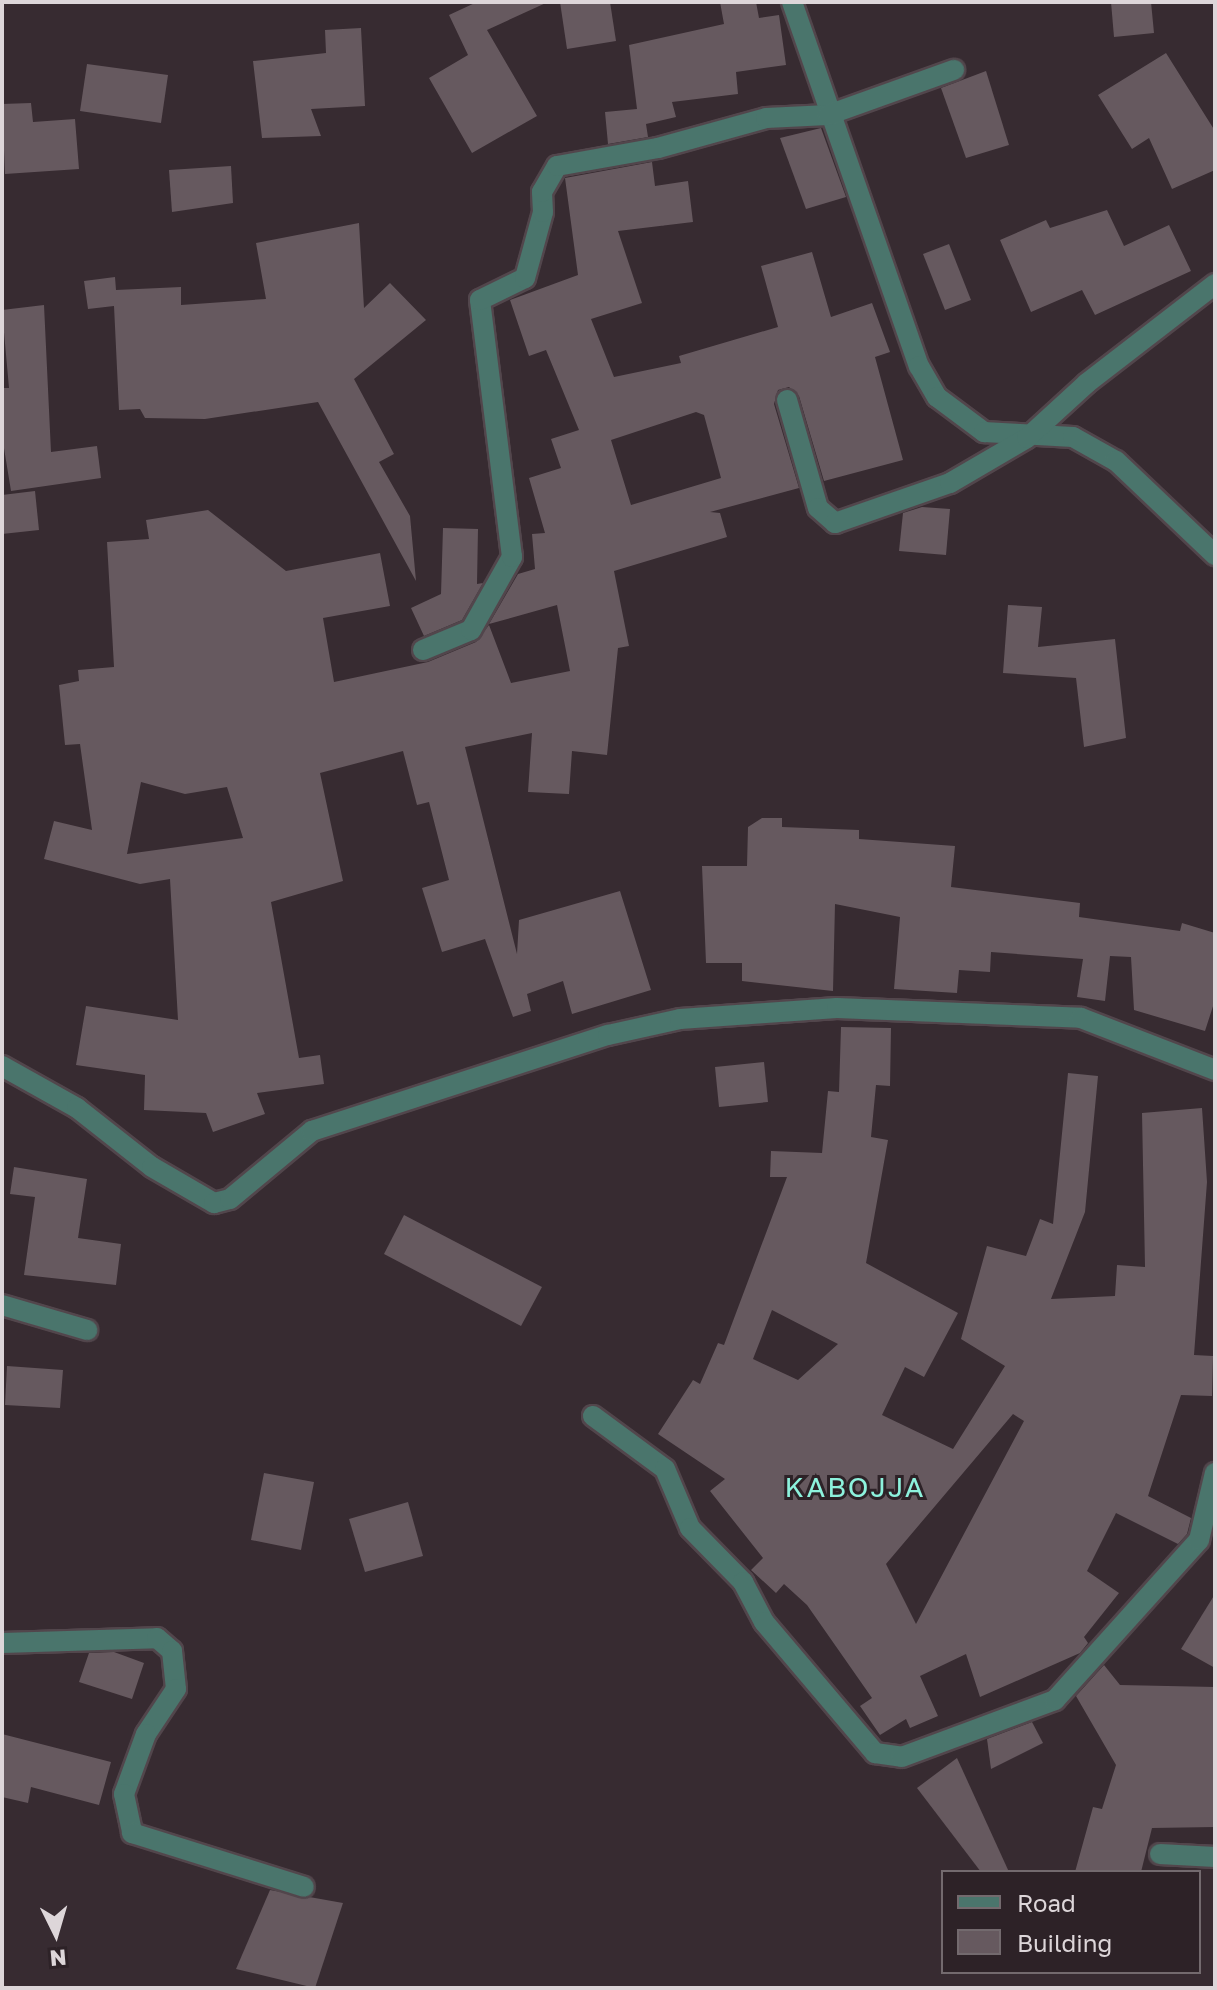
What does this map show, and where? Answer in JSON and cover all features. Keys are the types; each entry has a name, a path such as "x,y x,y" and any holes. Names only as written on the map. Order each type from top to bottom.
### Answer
{"street":[{"path":"792,2 828,115 919,366 937,397 984,432 1027,438 1073,437 1116,461 1215,555"},
{"path":"423,650 471,630 512,557 480,300 525,278 543,212 542,192 557,166 658,148 766,118 828,115 954,70"},
{"path":"787,400 818,508 835,523 950,483 1027,438 1087,383 1215,284"},
{"path":"2,1066 77,1108 152,1167 214,1203 230,1199 312,1131 608,1035 680,1019 837,1008 1065,1016 1215,1070"},
{"path":"2,1305 87,1330"},
{"path":"593,1416 665,1469 690,1528 743,1582 764,1622 875,1753 902,1757 1055,1700 1199,1540 1215,1473"},
{"path":"2,1643 123,1634 157,1638 172,1651 176,1689 146,1734 124,1794 132,1833 304,1887"},
{"path":"1160,1854 1215,1857"}],"building":[{"path":"477,2 548,2 487,30 537,116 472,153 429,78 468,55 449,15"},
{"path":"560,2 610,2 616,41 567,49"},
{"path":"720,2 756,2 759,18 779,15 786,65 736,72 738,94 672,102 676,117 646,124 648,137 608,144 605,112 637,109 629,45 724,24"},
{"path":"1111,2 1151,2 1154,33 1114,37"},
{"path":"361,28 365,106 311,109 321,136 262,138 253,61 326,53 325,30"},
{"path":"1166,53 1215,131 1215,170 1172,189 1149,138 1132,149 1098,95"},
{"path":"87,64 168,75 161,123 80,111"},
{"path":"986,71 1009,145 966,158 941,88"},
{"path":"31,103 33,122 75,119 79,169 5,174 2,104"},
{"path":"821,128 846,197 806,209 780,138"},
{"path":"652,162 655,186 688,181 693,222 618,231 642,303 591,319 614,377 681,363 679,356 778,327 761,266 812,252 831,317 872,303 890,352 875,357 903,460 824,481 799,396 789,387 778,390 774,404 799,488 710,512 720,513 727,537 614,571 629,646 618,648 607,755 572,751 569,794 528,792 532,733 465,747 517,954 519,920 620,891 651,990 572,1014 563,981 527,994 531,1011 513,1017 485,939 442,952 422,888 449,880 429,802 417,805 403,751 320,773 343,881 271,902 299,1058 320,1055 324,1084 257,1093 265,1114 213,1132 206,1113 144,1110 145,1075 76,1065 86,1006 178,1020 170,879 140,884 44,859 54,821 92,830 80,744 65,745 59,685 79,681 78,670 114,667 107,542 149,539 146,520 208,510 286,571 380,553 390,606 323,618 334,682 428,662 476,642 489,625 511,683 570,671 557,605 489,624 518,574 535,569 532,534 545,533 529,478 561,468 551,439 579,430 546,350 529,356 510,300 578,275 565,178","holes":["696,412 704,415 721,478 631,505 611,440","141,782 185,794 227,787 243,838 127,854"]},
{"path":"231,166 233,203 172,212 169,170"},
{"path":"1107,210 1124,246 1169,225 1191,271 1095,315 1082,290 1031,312 1000,240 1046,220 1050,228"},
{"path":"359,223 364,308 390,283 426,320 354,379 394,454 379,462 410,516 416,581 318,402 205,419 145,418 140,409 119,410 114,306 88,309 84,281 115,277 116,290 181,287 181,305 266,299 256,243"},
{"path":"949,244 971,300 945,310 923,254"},
{"path":"44,305 51,452 97,446 101,478 11,491 2,436 2,388 9,388 2,310"},
{"path":"35,491 39,530 2,534 2,495"},
{"path":"922,507 950,509 946,555 899,551 903,513"},
{"path":"443,528 478,529 477,584 483,583 462,620 424,636 411,608 441,594"},
{"path":"1008,605 1042,607 1038,647 1115,639 1126,738 1084,747 1076,678 1003,673"},
{"path":"762,818 782,818 782,827 859,830 859,839 955,846 951,887 1080,903 1079,917 1180,931 1182,923 1215,933 1215,1000 1205,1031 1134,1010 1131,957 1110,956 1105,1001 1077,997 1083,959 991,952 990,972 959,970 957,993 894,989 900,917 835,904 833,991 742,981 742,963 706,963 702,866 747,866 748,827"},
{"path":"841,1027 891,1028 890,1086 876,1085 871,1137 888,1140 866,1263 958,1313 924,1377 905,1367 882,1415 953,1449 1005,1366 961,1339 987,1246 1026,1256 1040,1219 1053,1224 1068,1073 1098,1076 1085,1212 1051,1299 1115,1296 1117,1265 1145,1267 1142,1113 1202,1108 1207,1182 1194,1355 1213,1356 1212,1396 1181,1395 1148,1496 1191,1518 1187,1534 1178,1544 1116,1513 1087,1571 1119,1593 1084,1637 1088,1643 1080,1653 980,1697 966,1654 920,1676 938,1716 910,1728 906,1719 880,1735 860,1706 872,1698 807,1605 784,1584 776,1593 751,1570 763,1558 710,1491 725,1479 658,1434 693,1380 700,1384 718,1343 724,1345 787,1177 770,1177 771,1151 822,1153 828,1091 839,1092","holes":["772,1310 838,1344 798,1380 753,1359","1013,1414 1024,1421 916,1624 886,1564"]},
{"path":"764,1062 768,1102 719,1107 715,1067"},
{"path":"14,1167 87,1179 78,1238 121,1244 116,1285 24,1275 35,1197 10,1194"},
{"path":"404,1215 542,1287 521,1326 384,1254"},
{"path":"7,1366 63,1370 60,1408 5,1405"},
{"path":"264,1473 314,1482 301,1550 251,1540"},
{"path":"408,1502 423,1556 365,1572 349,1519"},
{"path":"1215,1594 1215,1668 1181,1649"},
{"path":"114,1652 144,1663 132,1699 79,1682 89,1653"},
{"path":"1104,1665 1120,1685 1215,1687 1215,1827 1152,1828 1142,1870 1076,1870 1093,1807 1102,1809 1116,1765 1076,1696"},
{"path":"1032,1722 1043,1743 991,1769 987,1739"},
{"path":"2,1734 111,1762 99,1805 31,1787 28,1803 2,1797"},
{"path":"957,1758 1008,1870 979,1870 917,1788"},
{"path":"270,1890 343,1903 315,1988 236,1969"}],"district":[{"name":"KABOJJA","path":"855,1487"}]}
